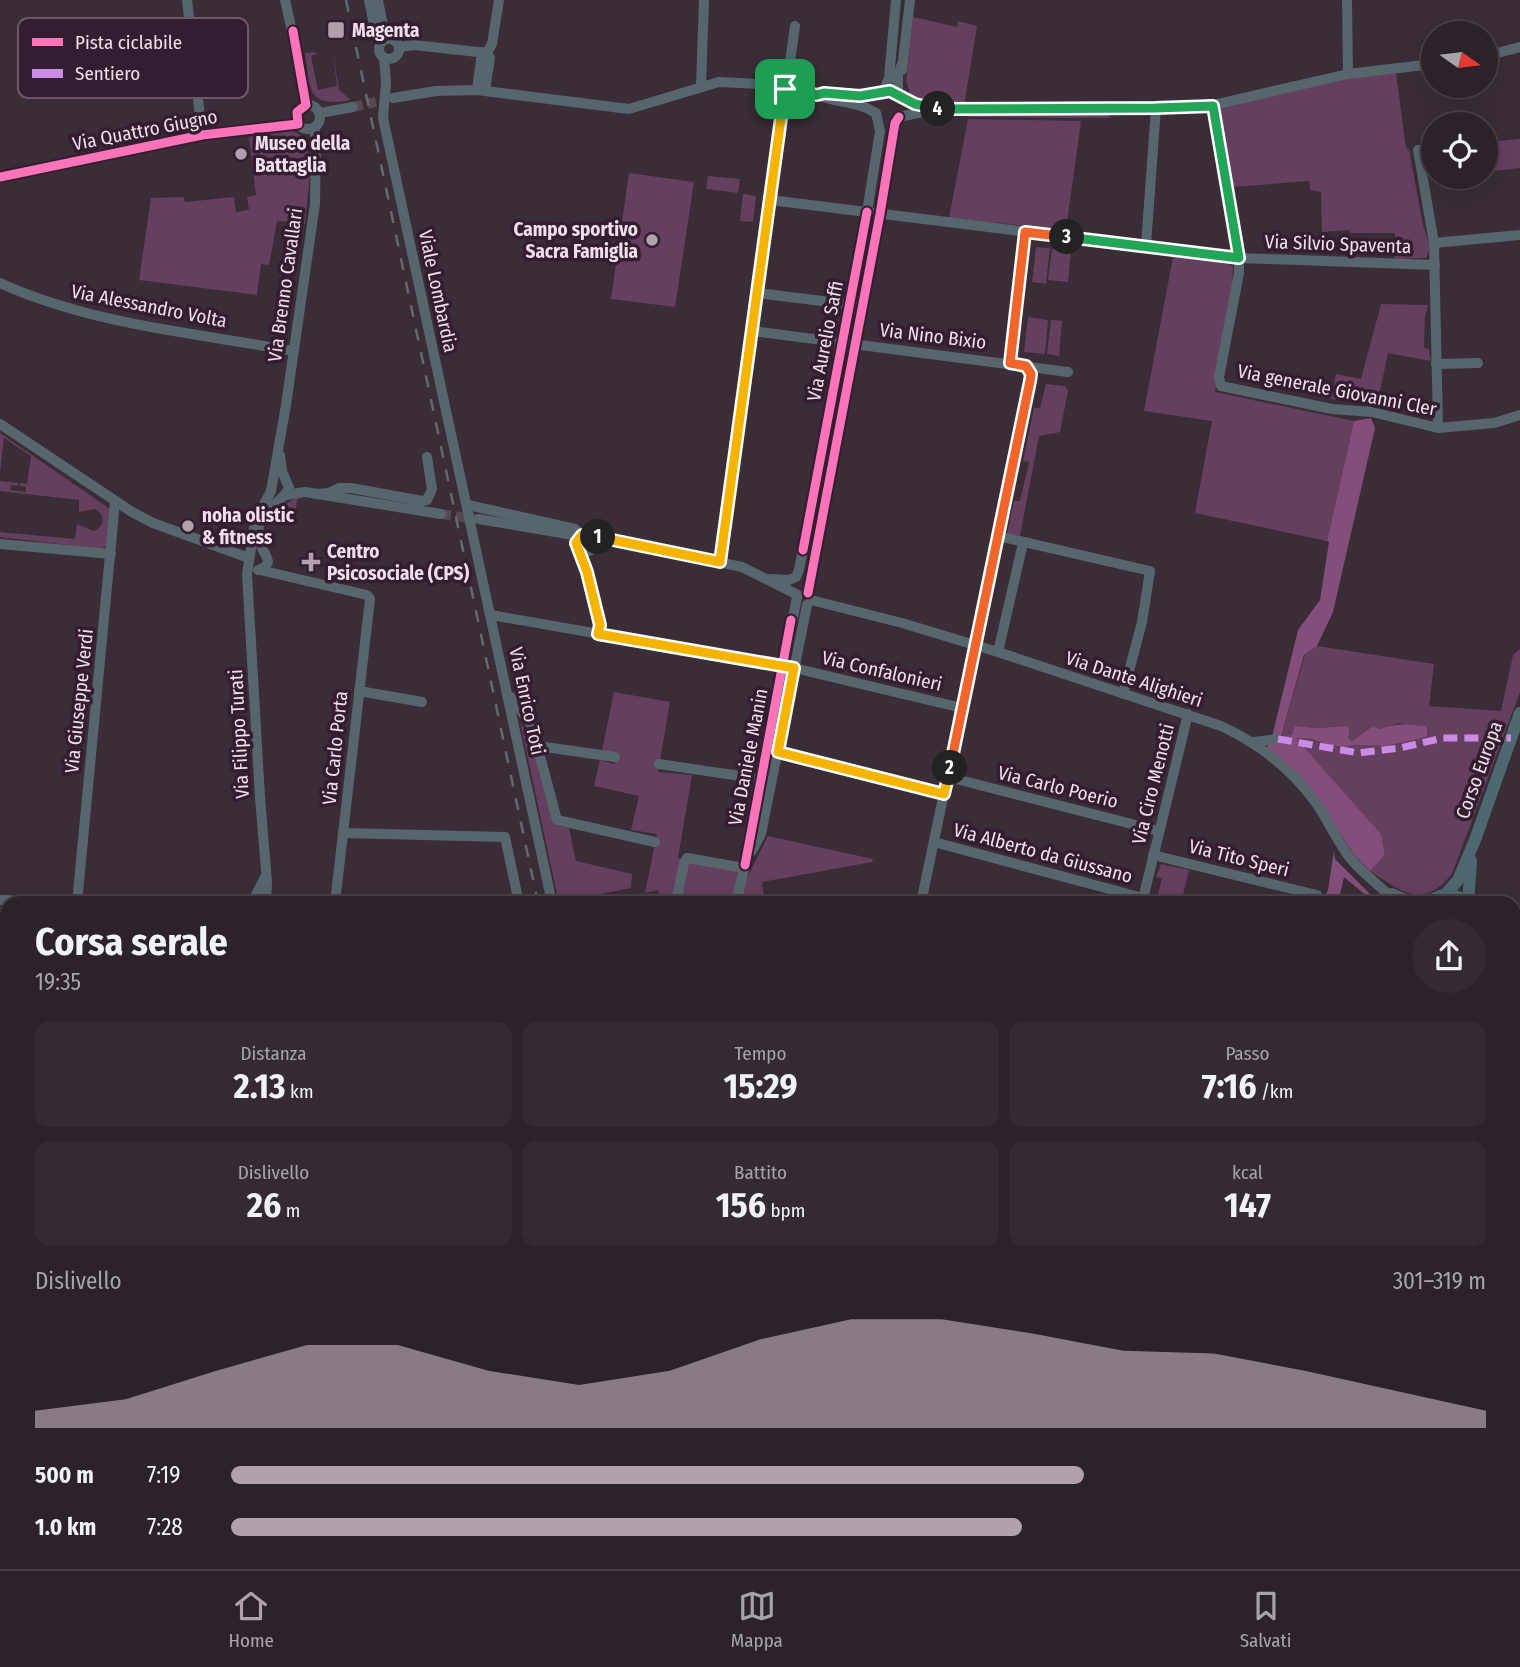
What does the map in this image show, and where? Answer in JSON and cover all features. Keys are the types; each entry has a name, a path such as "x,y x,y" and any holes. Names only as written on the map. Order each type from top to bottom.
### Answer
{"main road":[{"name":"Corso Europa","path":"1446,894 1458,880 1475,840 1516,738 1520,713"},
{"name":"Corso Europa","path":"1468,896 1468,876 1475,840"},
{"path":"1438,896 1457,896"}],"street":[{"path":"187,0 189,18"},
{"path":"285,0 306,105"},
{"path":"369,0 376,35 385,41 395,41 399,47 398,53 388,58 379,51 385,41 378,0"},
{"path":"481,90 484,53 492,44 499,0"},
{"path":"701,85 704,0"},
{"path":"1347,0 1348,74"},
{"path":"876,113 877,93 889,78 896,4 909,4 902,64 898,74 904,108 899,117"},
{"path":"720,562 795,26"},
{"path":"399,47 414,45 484,53"},
{"path":"1498,53 1520,47"},
{"name":"Viale Lombardia","path":"388,58 383,118 468,505"},
{"path":"817,95 824,93 860,96 890,91 921,106 941,109 1213,106 1348,74 1421,65"},
{"path":"393,98 436,91 481,90 629,109 701,85 740,82 858,105 886,121 941,109"},
{"path":"198,98 202,135"},
{"path":"306,105 314,106 320,113 319,123 314,128 304,129 298,124 297,112 306,105"},
{"name":"Via generale Giovanni Cler","path":"1213,106 1239,258 1239,273 1219,377 1221,386 1332,409 1372,412 1438,428 1494,423 1520,415"},
{"path":"320,113 354,107"},
{"path":"1146,246 1156,108"},
{"name":"Via Aurelio Saffi","path":"769,579 789,580 796,577 803,550 867,212 880,131 876,113"},
{"name":"Via Aurelio Saffi","path":"803,598 826,499 895,123 899,117"},
{"name":"Via Quattro Giugno","path":"0,177 202,135 298,124"},
{"name":"Via Brenno Cavallari","path":"279,446 289,488 277,492 279,446 315,204 314,128"},
{"path":"1418,150 1434,243 1438,428"},
{"path":"873,173 886,176"},
{"name":"Via Silvio Spaventa","path":"770,200 1239,258 1435,265"},
{"path":"1010,363 1025,232"},
{"path":"1434,243 1520,234"},
{"name":"Via Aurelio Saffi","path":"856,269 869,272"},
{"name":"Via Alessandro Volta","path":"1,284 52,304 102,317 294,351"},
{"path":"757,293 862,306"},
{"name":"Via Nino Bixio","path":"752,331 1068,372"},
{"path":"1436,364 1478,363"},
{"path":"922,896 1030,381 1031,374 1026,366"},
{"name":"Via Aurelio Saffi","path":"828,418 841,421"},
{"path":"0,424 115,502 153,523 255,561"},
{"path":"316,494 351,488 427,500 432,489 427,457"},
{"path":"357,498 333,490 275,479 277,492 357,498 441,514"},
{"name":"Via Filippo Turati","path":"257,896 265,877 250,589 247,574 255,561 255,522 277,492"},
{"path":"813,496 826,499"},
{"name":"Via Giuseppe Verdi","path":"78,896 115,502"},
{"name":"Via Dante Alighieri","path":"468,505 575,529 584,543"},
{"name":"Via Enrico Toti","path":"468,505 551,896"},
{"name":"Via Dante Alighieri","path":"479,519 560,535 584,543 605,538 741,567 803,598 880,617 998,652 1221,726 1254,743 1298,782 1313,799 1350,858 1390,896"},
{"path":"998,536 1150,571 1142,622 1123,694"},
{"path":"584,543 587,572 600,625 598,634"},
{"path":"998,652 1023,543"},
{"path":"0,544 111,554"},
{"name":"Via Aurelio Saffi","path":"803,550 803,598"},
{"name":"Via Carlo Porta","path":"255,561 369,597 336,896"},
{"name":"Via Daniele Manin","path":"738,896 745,867 761,834 766,780 803,598"},
{"name":"Via Confalonieri","path":"491,614 788,667 962,708"},
{"path":"359,691 422,702"},
{"path":"507,692 531,726 557,820 654,842"},
{"name":"Via Ciro Menotti","path":"1143,896 1188,714"},
{"path":"1254,743 1278,739"},
{"path":"538,746 615,757"},
{"path":"772,750 944,794"},
{"path":"659,764 766,780"},
{"name":"Via Carlo Poerio","path":"948,777 1159,831"},
{"path":"343,833 505,837 518,896"},
{"name":"Via Alberto da Giussano","path":"934,842 1128,896"},
{"name":"Via Tito Speri","path":"1153,855 1317,895"},
{"path":"677,896 687,858 745,867"},
{"name":"Via Dante Alighieri","path":"1384,890 1398,896"}],"shaded area":[{"path":"913,17 957,27 958,21 977,26 964,106 930,106 911,96 906,81"},
{"path":"305,53 317,54 311,56 318,90 337,86 333,53 339,90 351,100 326,101 313,93"},
{"path":"1396,73 1406,148 1409,149 1423,225 1430,247 1426,258 1395,259 1395,233 1350,233 1350,230 1322,232 1321,192 1310,190 1309,181 1233,187 1219,108 1356,77"},
{"path":"1106,113 1111,118 968,117 969,115"},
{"path":"968,119 1081,121 1066,230 949,218"},
{"path":"293,131 307,139 310,173 305,224 277,221 269,265 261,264 257,295 139,280 151,198 184,197 185,202 234,197 236,212 249,210 247,197 256,195 249,137"},
{"path":"1520,139 1520,168 1498,171 1498,141"},
{"name":"Campo sportivo Sacra Famiglia","path":"629,173 694,182 675,307 611,299"},
{"path":"708,176 740,179 738,193 706,189"},
{"path":"743,194 756,196 753,222 740,221"},
{"path":"1036,247 1050,248 1046,284 1032,282"},
{"path":"1052,249 1071,251 1068,282 1048,280"},
{"path":"1173,257 1228,264 1233,267 1232,292 1215,392 1354,421 1327,541 1195,513 1212,421 1144,411"},
{"path":"1381,304 1428,305 1424,348 1429,349 1431,361 1388,353 1377,405 1331,399 1336,374 1361,379"},
{"path":"1028,317 1048,320 1045,354 1024,352"},
{"path":"1051,320 1062,321 1059,356 1047,354"},
{"path":"1046,384 1065,386 1068,391 1060,432 1039,436 1020,536 1007,534 1014,501 1020,501 1029,462 1023,461 1034,408 1040,408"},
{"path":"1371,418 1375,428 1333,612 1317,646 1304,655 1281,736 1292,735 1295,726 1347,726 1350,730 1348,738 1352,741 1373,726 1379,729 1397,725 1426,726 1427,737 1386,746 1343,747 1309,738 1296,738 1381,834 1385,855 1370,871 1354,855 1310,787 1267,747 1271,741 1298,630 1320,600 1329,542 1327,541 1354,421"},
{"path":"0,433 110,509 108,545 100,549 0,537 0,532 75,539 77,524 93,531 100,527 103,521 101,514 95,509 79,512 79,500 0,491 0,481 18,483 18,486 11,485 10,490 26,492 26,487 20,486 20,483 27,484 31,456 4,438 0,473"},
{"path":"301,495 297,501 293,525 275,520 278,513 274,511"},
{"path":"1317,646 1434,664 1429,706 1501,711 1513,655 1520,649 1520,692 1452,874 1431,892 1412,894 1403,891 1370,871 1385,855 1381,834 1296,738 1309,738 1325,745 1343,747 1386,746 1427,737 1429,730 1426,726 1413,727 1399,723 1379,729 1373,726 1352,741 1348,738 1350,730 1346,726 1296,726 1292,735 1281,736 1305,655"},
{"path":"614,692 670,702 658,772 692,775 678,858 737,871 747,878 768,836 873,859 872,862 762,882 764,896 659,896 658,890 645,893 657,834 631,830 639,796 594,786 600,760 614,764 615,753 602,751"},
{"path":"520,722 532,743 554,825 569,828 576,861 632,874 631,888 590,896 557,896"},
{"path":"1334,851 1335,859 1372,896 1367,896 1344,877 1340,896 1325,896"},
{"path":"1161,864 1189,870 1183,896 1158,896 1162,878 1156,877"}],"tunnel":[{"path":"353,107 376,102"},
{"path":"441,514 476,519"}],"railway":[{"path":"346,0 537,896"}],"marked path":[{"path":"1278,739 1359,753 1400,748 1443,738 1511,738"}],"cycle path":[{"path":"0,177 202,135 298,124 297,112 306,105 293,31"},
{"path":"808,593 895,123 899,117"},
{"path":"720,562 773,178"},
{"path":"803,550 867,212"},
{"path":"745,865 791,620"}],"place":[{"name":"Magenta","path":"336,30"},
{"name":"Museo della Battaglia","path":"241,154"},
{"name":"Campo sportivo Sacra Famiglia","path":"652,240"},
{"name":"noha olistic & fitness","path":"188,526"},
{"name":"Centro Psicosociale (CPS)","path":"311,562"}],"route":[{"path":"785,89 817,95 824,93 860,96 890,91 915,104 941,109 1213,106 1239,258 1025,232 1010,363 1026,366 1031,374 1030,381 944,794 778,752 794,668 598,634 600,625 587,572 576,545 576,540 585,535 720,562 785,89"}]}
